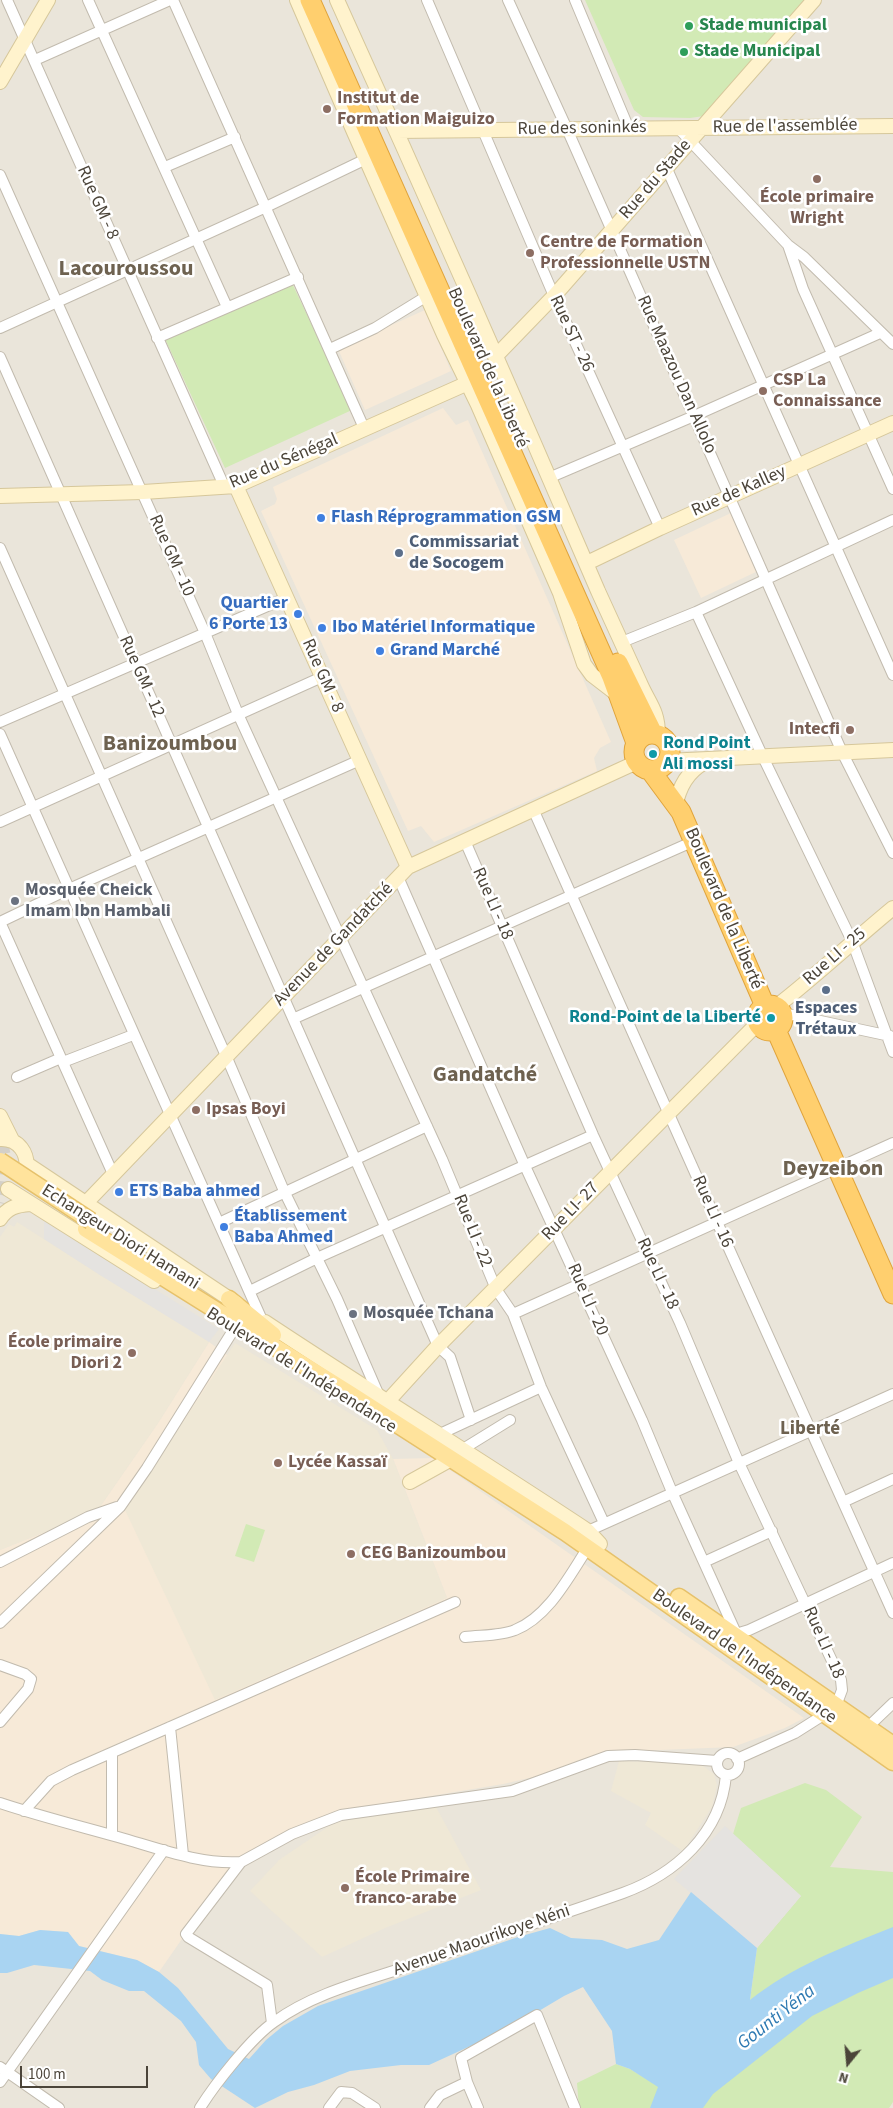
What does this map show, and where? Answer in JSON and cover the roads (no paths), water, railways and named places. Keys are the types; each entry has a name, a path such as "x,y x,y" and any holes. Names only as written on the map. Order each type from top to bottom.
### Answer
{"highway":[{"name":"Boulevard de la Liberté","path":"310,0 618,695 636,743 643,736 658,752"},
{"name":"Boulevard de la Liberté","path":"323,0 658,752 694,841 775,1008"},
{"path":"775,1008 784,1021 776,1030 767,1031 758,1023 757,1015 775,1008"},
{"path":"776,1030 893,1294"}],"main road":[{"name":"Echangeur Diori Hamani","path":"0,1161 89,1225 567,1528"},
{"name":"Echangeur Diori Hamani","path":"0,1173 275,1337 352,1391"},
{"path":"229,1299 275,1337"},
{"path":"294,1364 352,1391"},
{"name":"Boulevard de l'Indépendance","path":"567,1528 830,1710 868,1727 893,1745"},
{"name":"Boulevard de l'Indépendance","path":"594,1548 733,1633 893,1762"}],"street":[{"name":"Rue GM - 8","path":"7,0 157,338 286,598 408,866"},
{"path":"0,82 48,0"},
{"path":"88,0 227,306"},
{"path":"35,60 172,0 298,277 364,428"},
{"name":"Boulevard de la Liberté","path":"297,0 560,593 584,664 592,675 618,695"},
{"name":"Boulevard de la Liberté","path":"337,0 642,687 652,694 661,705 665,720 658,752"},
{"name":"Rue ST - 26","path":"427,0 554,296 660,528"},
{"name":"Rue Maazou Dan Allolo","path":"508,0 567,129 842,752 893,853"},
{"path":"576,0 629,128"},
{"name":"Rue du Stade","path":"495,357 554,296 668,169 691,142 700,128 814,0"},
{"name":"Rue de l'assemblée","path":"678,128 893,126"},
{"path":"678,128 788,245 810,263 893,344"},
{"name":"Rue des soninkés","path":"396,131 678,128"},
{"path":"165,167 235,137"},
{"path":"0,328 366,159"},
{"path":"668,169 893,675"},
{"name":"Rue GM - 10","path":"0,174 143,492 205,633 238,714 341,937"},
{"path":"788,245 803,289 893,489"},
{"path":"157,338 227,306 298,277"},
{"path":"330,349 375,328 427,296"},
{"path":"550,477 694,416 880,332"},
{"name":"Rue GM - 12","path":"0,357 170,745 294,1018 438,1346 450,1357 471,1420"},
{"name":"Rue du Sénégal","path":"0,496 143,492 231,487 468,383"},
{"name":"Rue de Kalley","path":"587,563 893,423"},
{"path":"622,642 696,612 893,520"},
{"path":"0,548 64,695 139,858 284,1191 384,1400"},
{"path":"0,722 286,598"},
{"path":"696,612 762,755 852,941 889,1036 893,1052"},
{"path":"0,822 322,676"},
{"path":"0,734 262,1320"},
{"path":"658,752 718,758 893,750"},
{"name":"Avenue de Gandatché","path":"85,1204 227,1058 408,866 658,752"},
{"path":"679,805 684,780 696,767 718,758"},
{"path":"113,1174 0,922 69,889 360,760"},
{"name":"Rue LI - 16","path":"534,809 893,1613"},
{"name":"Rue LI - 18","path":"464,841 593,1135 648,1253 740,1462 841,1680 842,1690 830,1710"},
{"path":"294,1018 694,841"},
{"name":"Rue LI - 20","path":"398,877 525,1166 556,1229 642,1420 733,1633"},
{"name":"Rue LI - 25","path":"775,1008 812,979 852,941 893,908"},
{"name":"Rue LI - 22","path":"341,937 458,1196 496,1289 513,1314 541,1387 604,1523"},
{"path":"775,1008 889,1036"},
{"name":"Rue LI- 27","path":"384,1400 556,1229 610,1171 758,1023"},
{"path":"16,1077 134,1035"},
{"path":"0,1116 6,1140 23,1150 27,1164 22,1180 4,1190 9,1201 1,1209"},
{"path":"219,1223 284,1191 356,1160 427,1126"},
{"path":"250,1291 317,1258 593,1135"},
{"path":"513,1314 893,1143"},
{"name":"Boulevard de l'Indépendance","path":"27,1164 229,1299 588,1531 594,1548"},
{"name":"Boulevard de l'Indépendance","path":"4,1190 294,1364 446,1462 594,1548"},
{"path":"1,1209 30,1204"},
{"path":"0,1623 120,1507 234,1329"},
{"path":"440,1434 541,1387"},
{"path":"588,1531 893,1394"},
{"path":"463,1449 510,1420"},
{"path":"410,1482 446,1462"},
{"path":"842,1502 893,1479"},
{"path":"0,1562 88,1517 120,1507"},
{"path":"704,1562 772,1531"},
{"path":"465,1637 508,1632 531,1621 545,1608 594,1548"},
{"path":"733,1633 749,1630 893,1563"},
{"path":"24,1811 51,1781 72,1770 456,1602"},
{"path":"0,1665 25,1674 31,1679 28,1689 0,1722"},
{"path":"868,1727 893,1703"},
{"path":"738,1759 796,1733 830,1710"},
{"path":"170,1727 183,1855"},
{"path":"112,1753 112,1835"},
{"path":"272,2023 267,1985 186,1934 241,1862 292,1834 340,1815 512,1791 608,1756 635,1755 717,1761 725,1754 732,1754 738,1759"},
{"path":"717,1761 718,1770 726,1775 736,1772 738,1759"},
{"name":"Avenue Maourikoye Néni","path":"200,2108 214,2087 250,2044 272,2023 297,2008 332,1992 644,1885 666,1872 691,1851 704,1835 720,1804 725,1788 726,1775"},
{"path":"0,1803 183,1855 222,1862 241,1862"},
{"path":"0,2082 4,2069 64,1993 164,1850"},
{"path":"478,2108 467,2082 460,2058 537,2015 575,2108"},
{"path":"4,2069 59,2108"},
{"path":"430,2108 446,2090 467,2082"},
{"path":"329,2108 340,2094 348,2092 375,2108"}],"water":[{"name":"Gounti Yéna","path":"691,1892 757,1948 750,2000 801,1967 893,1927 893,1978 812,2016 713,2094 703,2108 650,2108 658,2087 630,2069 616,2064 612,2031 583,1987 512,2027 429,2065 401,2065 350,2071 314,2085 288,2092 255,2108 211,2079 199,2065 196,2042 181,2021 144,1991 129,1991 102,1980 90,1971 34,1965 7,1973 0,1973 0,1934 19,1936 40,1930 68,1932 79,1946 137,1960 159,1972 178,1988 228,2049 249,2059 266,2040 283,2026 318,2006 518,1937 550,1928 571,1938 602,1940 627,1949 659,1940"}],"tunnel":[{"path":"0,1140 5,1171 0,1203"}],"place":[{"name":"Stade municipal","path":"689,26"},
{"name":"Stade Municipal","path":"684,52"},
{"name":"Institut de Formation Maiguizo","path":"327,109"},
{"name":"École primaire Wright","path":"817,179"},
{"name":"Centre de Formation Professionnelle USTN","path":"530,253"},
{"name":"CSP La Connaissance","path":"763,391"},
{"name":"Flash Réprogrammation GSM","path":"321,518"},
{"name":"Commissariat de Socogem","path":"399,553"},
{"name":"Quartier 6 Porte 13","path":"298,614"},
{"name":"Ibo Matériel Informatique","path":"322,628"},
{"name":"Grand Marché","path":"380,651"},
{"name":"Intecfi","path":"850,730"},
{"name":"Rond Point Ali mossi","path":"653,754"},
{"name":"Mosquée Cheick Imam Ibn Hambali","path":"15,901"},
{"name":"Espaces Trétaux","path":"826,990"},
{"name":"Rond-Point de la Liberté","path":"771,1018"},
{"name":"Ipsas Boyi","path":"196,1110"},
{"name":"ETS Baba ahmed","path":"119,1192"},
{"name":"Établissement Baba Ahmed","path":"224,1227"},
{"name":"Mosquée Tchana","path":"353,1314"},
{"name":"École primaire Diori 2","path":"132,1353"},
{"name":"Lycée Kassaï","path":"278,1463"},
{"name":"CEG Banizoumbou","path":"351,1554"},
{"name":"École Primaire franco-arabe","path":"345,1888"}],"district":[{"name":"Lacouroussou","path":"126,270"},
{"name":"Banizoumbou","path":"170,745"},
{"name":"Gandatché","path":"485,1076"},
{"name":"Deyzeibon","path":"833,1170"},
{"name":"Liberté","path":"810,1430"}]}
